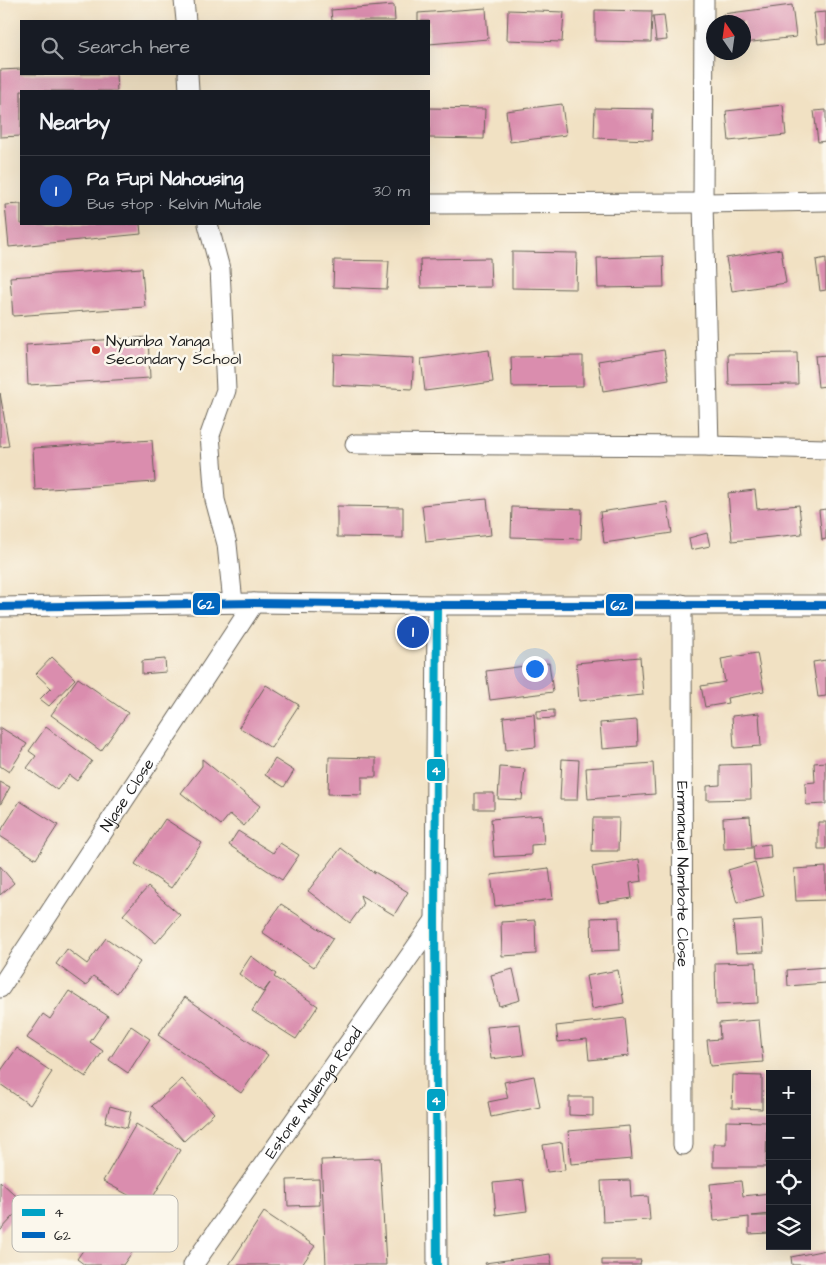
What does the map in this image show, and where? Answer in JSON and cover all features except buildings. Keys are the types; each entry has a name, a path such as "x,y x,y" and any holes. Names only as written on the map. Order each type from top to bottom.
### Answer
{"street":[{"path":"184,0 186,20"},
{"path":"704,0 703,203 709,446"},
{"path":"188,75 189,90"},
{"path":"430,204 703,203 826,200"},
{"path":"208,225 220,269 226,390 210,435 215,500 227,544 233,603"},
{"path":"355,444 709,446 826,449"},
{"path":"0,607 233,603 826,605"},
{"name":"Njase Close","path":"0,988 254,603"},
{"name":"Emmanuel Nambote Close","path":"682,604 683,1145"},
{"path":"437,605 435,920 438,1265"},
{"name":"Estone Mulenga Road","path":"193,1265 435,920"}],"transit line":[{"name":"62","path":"0,607 254,603 826,605"},
{"name":"4","path":"437,605 435,920 437,1265"}],"place":[{"name":"Nyumba Yanga Secondary School","path":"96,350"},
{"name":"Pa Fupi Nahousing","path":"413,632"}]}
